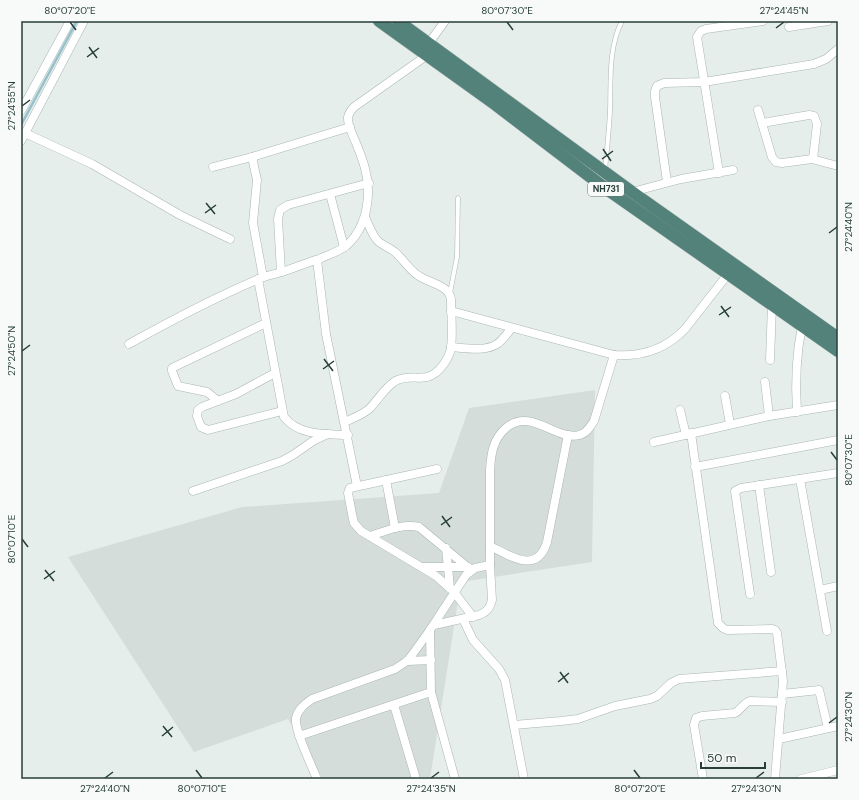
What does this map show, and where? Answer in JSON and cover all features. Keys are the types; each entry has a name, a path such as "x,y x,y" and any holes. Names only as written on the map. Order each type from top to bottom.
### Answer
{"highway":[{"name":"NH731","path":"379,21 496,105 601,185 838,352"},
{"name":"NH731","path":"398,21 632,192 838,338"}],"street":[{"path":"21,111 70,21"},
{"path":"21,141 84,21"},
{"path":"429,43 446,21"},
{"path":"719,173 698,41 699,34 706,30 763,21"},
{"path":"789,27 828,21"},
{"path":"667,182 655,97 655,88 659,84 704,82 814,64 826,59 838,49"},
{"path":"129,344 172,320 261,278 333,254 353,239 359,231 365,217 369,183 365,165 350,127 348,116 354,107 426,56"},
{"path":"758,110 772,157 776,162 782,163 813,159 838,166"},
{"path":"762,123 810,115 814,116 817,124 813,159"},
{"path":"213,167 252,157 350,127"},
{"path":"25,133 92,164 173,211 230,239"},
{"path":"252,157 257,180 253,223 266,323 282,411 287,420 299,429 308,432 348,436"},
{"path":"632,192 667,182 733,170"},
{"path":"281,272 278,219 280,210 288,205 369,183"},
{"path":"330,194 344,247"},
{"path":"345,422 369,409 395,381 428,377 434,374 444,363 449,355 451,347 450,293 446,289 413,272 395,252 379,242 373,235 365,217"},
{"path":"317,260 326,334 357,486"},
{"path":"451,311 614,355 628,356 650,352 668,344 678,337 686,329 728,274"},
{"path":"770,360 772,305"},
{"path":"218,401 207,392 178,386 172,368 266,323"},
{"path":"797,412 795,387 796,359 802,326"},
{"path":"451,347 482,348 492,346 501,341 512,328"},
{"path":"432,628 484,613 490,606 492,600 490,565 490,470 491,456 496,438 508,426 524,421 534,422 568,435 575,436 583,434 591,427 594,421 614,355"},
{"path":"275,373 236,394 202,407 198,410 197,416 201,427 205,430 211,430 282,411"},
{"path":"765,382 769,416"},
{"path":"725,396 730,424"},
{"path":"654,442 769,416 838,405"},
{"path":"680,410 688,434 695,467 718,623 727,630 776,630 778,636 782,671 782,698 775,779"},
{"path":"193,491 282,461 294,455 313,441 328,434"},
{"path":"490,546 511,556 527,561 536,559 543,553 547,542 568,435"},
{"path":"695,467 838,440"},
{"path":"437,469 350,488 348,491 354,523 361,531 436,576 452,590 473,617"},
{"path":"750,594 735,493 738,489 838,473"},
{"path":"800,479 827,631"},
{"path":"386,480 395,528"},
{"path":"759,485 771,572"},
{"path":"370,536 395,528 409,526 419,527 470,569"},
{"path":"446,548 452,590"},
{"path":"422,567 470,569 490,565"},
{"path":"317,779 299,736 296,722 296,717 304,705 312,699 395,668 407,661 432,628 452,590 464,578 470,569"},
{"path":"820,590 838,586"},
{"path":"463,619 473,640 503,675 507,687 524,779"},
{"path":"432,628 431,692 455,779"},
{"path":"407,661 431,660"},
{"path":"514,725 578,719 615,706 650,699 657,696 671,683 679,679 782,671"},
{"path":"703,779 694,725 696,718 702,716 735,713 748,701 782,698 819,690 828,728"},
{"path":"299,736 431,692"},
{"path":"394,705 416,779"},
{"path":"779,739 838,726"},
{"path":"801,779 838,770"}],"lane":[{"path":"605,172 610,122 613,47 616,32 622,21"},
{"path":"450,293 457,257 458,198"}],"shaded area":[{"path":"595,390 592,562 461,582 430,779 323,779 288,719 194,752 68,557 242,507 439,493 469,408"}],"waterway":[{"path":"21,125 77,21"}]}
